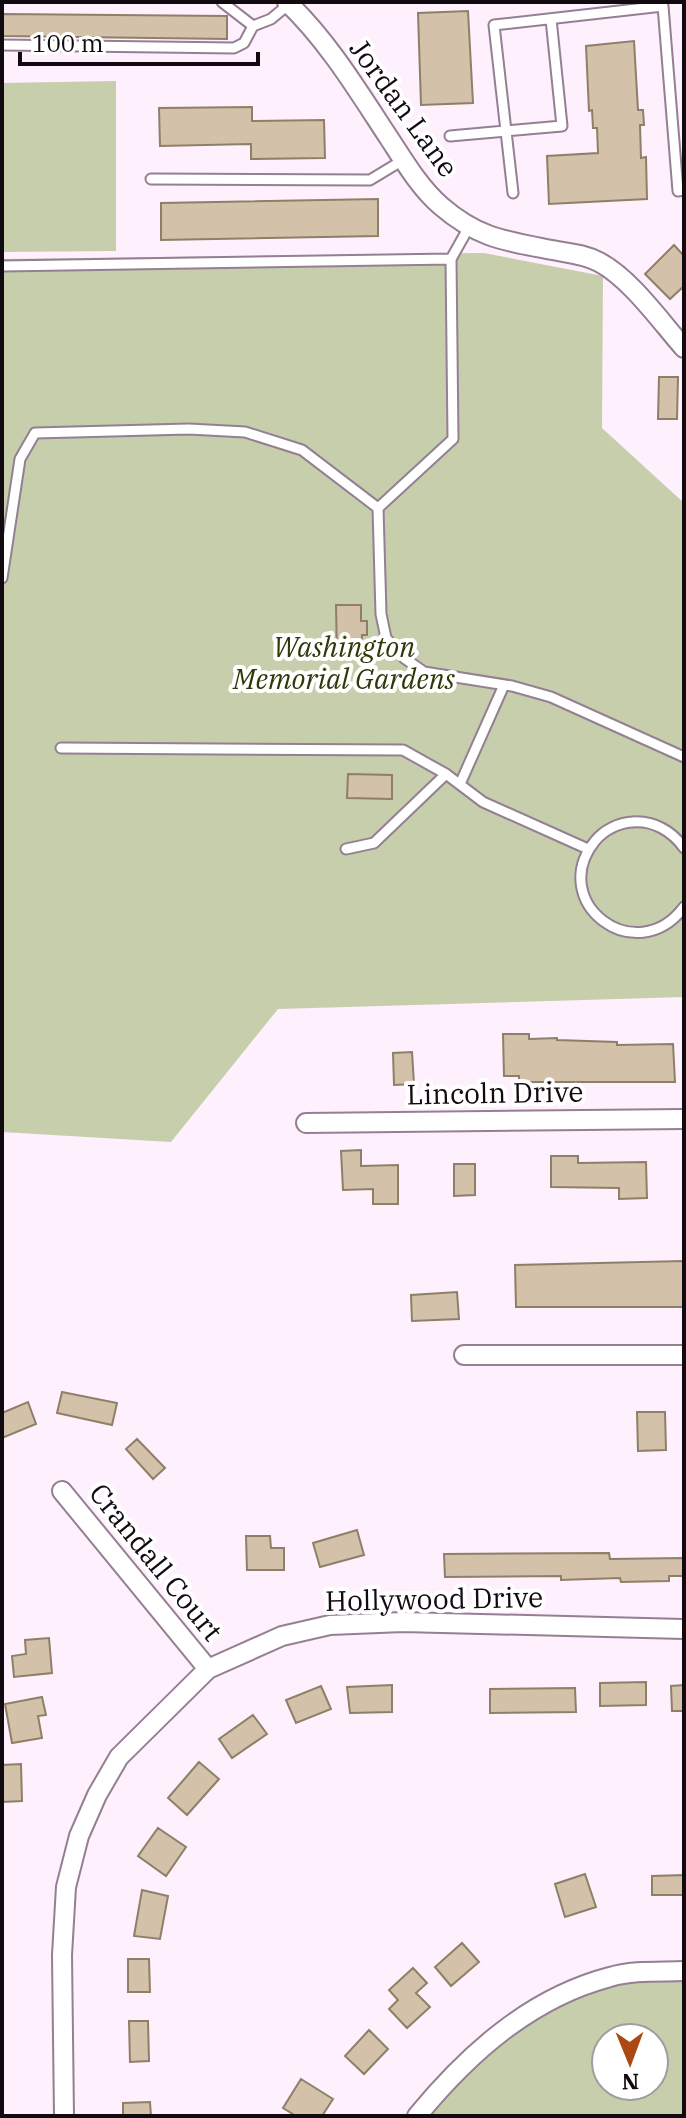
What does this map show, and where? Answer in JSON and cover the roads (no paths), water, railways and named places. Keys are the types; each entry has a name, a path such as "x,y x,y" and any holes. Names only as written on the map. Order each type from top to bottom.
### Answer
{"street":[{"name":"Jordan Lane","path":"288,3 304,18 349,78 403,160 438,204 487,236 597,261 638,296 684,348"},
{"name":"Lincoln Drive","path":"306,1123 684,1119"},
{"path":"464,1355 684,1355"},
{"name":"Crandall Court","path":"62,1491 208,1669"},
{"name":"Hollywood Drive","path":"64,2116 62,1955 66,1887 79,1836 97,1795 119,1757 208,1669 282,1636 330,1625 403,1622 684,1629"},
{"path":"417,2116 448,2078 512,2022 576,1989 612,1976 684,1971"}],"lane":[{"path":"222,2 253,26"},
{"path":"2,45 234,48 244,43 253,26 271,19 288,3"},
{"path":"513,193 494,25 663,6 678,191 684,190"},
{"path":"450,136 562,126 551,19"},
{"path":"151,179 370,180 403,160"},
{"path":"469,227 451,259 453,439 378,508 381,614 386,638 404,658 424,672 504,685 551,697 684,757"},
{"path":"2,266 451,259"},
{"path":"2,578 20,459 35,433 189,429 245,432 302,450 378,508"},
{"path":"460,784 504,685"},
{"path":"61,748 403,750 446,774 483,802 588,849"},
{"path":"346,849 374,843 446,774"},
{"path":"684,848 664,828 648,822 630,822 606,831 588,849 582,866 583,892 596,915 610,927 644,933 661,928 676,918 684,907"}],"park label":[{"name":"Washington Memorial Gardens","path":"344,663"}]}
